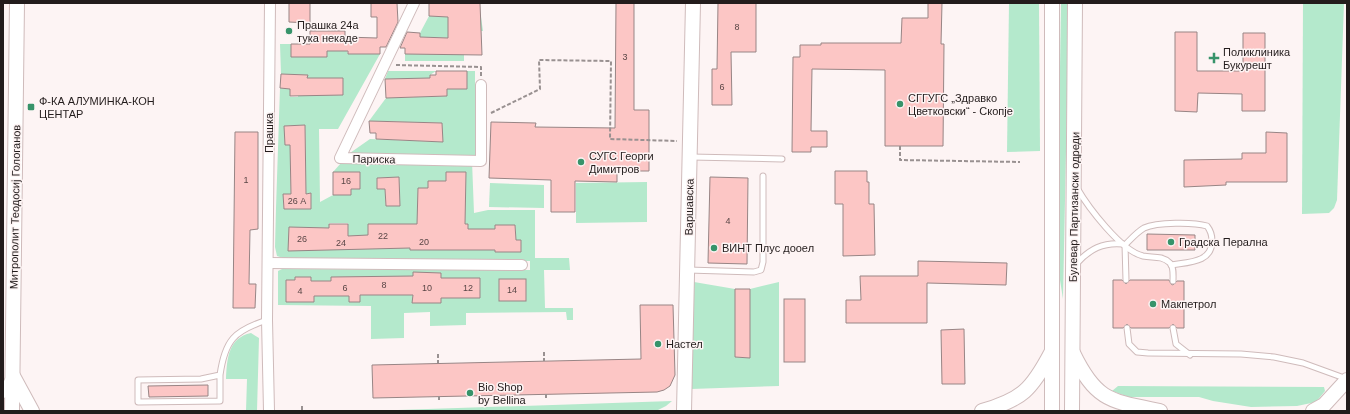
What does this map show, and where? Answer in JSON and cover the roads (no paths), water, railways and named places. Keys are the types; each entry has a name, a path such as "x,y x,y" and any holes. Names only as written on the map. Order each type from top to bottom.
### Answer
{"street":[{"name":"Митрополит Теодосиј Гологанов","path":"12,411 17,3"},
{"name":"Прашка","path":"268,410 267,320 270,3"},
{"name":"Париска","path":"414,3 340,158 481,161 481,85"},
{"name":"Варшавска","path":"684,411 693,3"},
{"name":"Булевар Партизански одреди","path":"1052,3 1052,411"},
{"name":"Булевар Партизански одреди","path":"1072,411 1075,3"},
{"path":"268,263 522,266"},
{"path":"982,411 994,408 1026,392 1038,379 1052,351"},
{"path":"1072,351 1093,387 1104,396 1116,401 1160,411"},
{"path":"3,394 13,376"},
{"path":"13,376 32,411"},
{"path":"1313,411 1324,405 1347,380"}],"lane":[{"path":"690,157 782,159"},
{"path":"688,270 754,272 761,270 763,262 763,176"},
{"path":"1073,267 1087,252 1109,244 1124,244 1135,234 1150,226 1193,224 1207,226 1212,236 1212,245 1209,254 1203,259 1193,262 1171,265 1158,256 1143,256 1124,244 1097,218 1074,182"},
{"path":"1124,244 1126,280"},
{"path":"1171,265 1173,280"},
{"path":"220,375 201,379 138,380 138,402 220,402 220,375 224,352 230,340 245,328 267,320"},
{"path":"1127,328 1129,344 1137,352 1190,355 1241,354 1274,357 1308,365 1347,380"},
{"path":"1173,328 1176,344 1190,355"}],"place":[{"name":"Прашка 24а тука некаде","path":"289,31"},
{"name":"Поликлиника Букурешт","path":"1214,58"},
{"name":"СГГУГС „Здравко Цветковски“ - Скопје","path":"900,104"},
{"name":"Ф-КА АЛУМИНКА-КОН ЦЕНТАР","path":"31,107"},
{"name":"СУГС Георги Димитров","path":"581,162"},
{"name":"Градска Перална","path":"1171,242"},
{"name":"ВИНТ Плус дооел","path":"714,248"},
{"name":"Макпетрол","path":"1153,304"},
{"name":"Настел","path":"658,344"},
{"name":"Bio Shop by Bellina","path":"470,393"}]}
